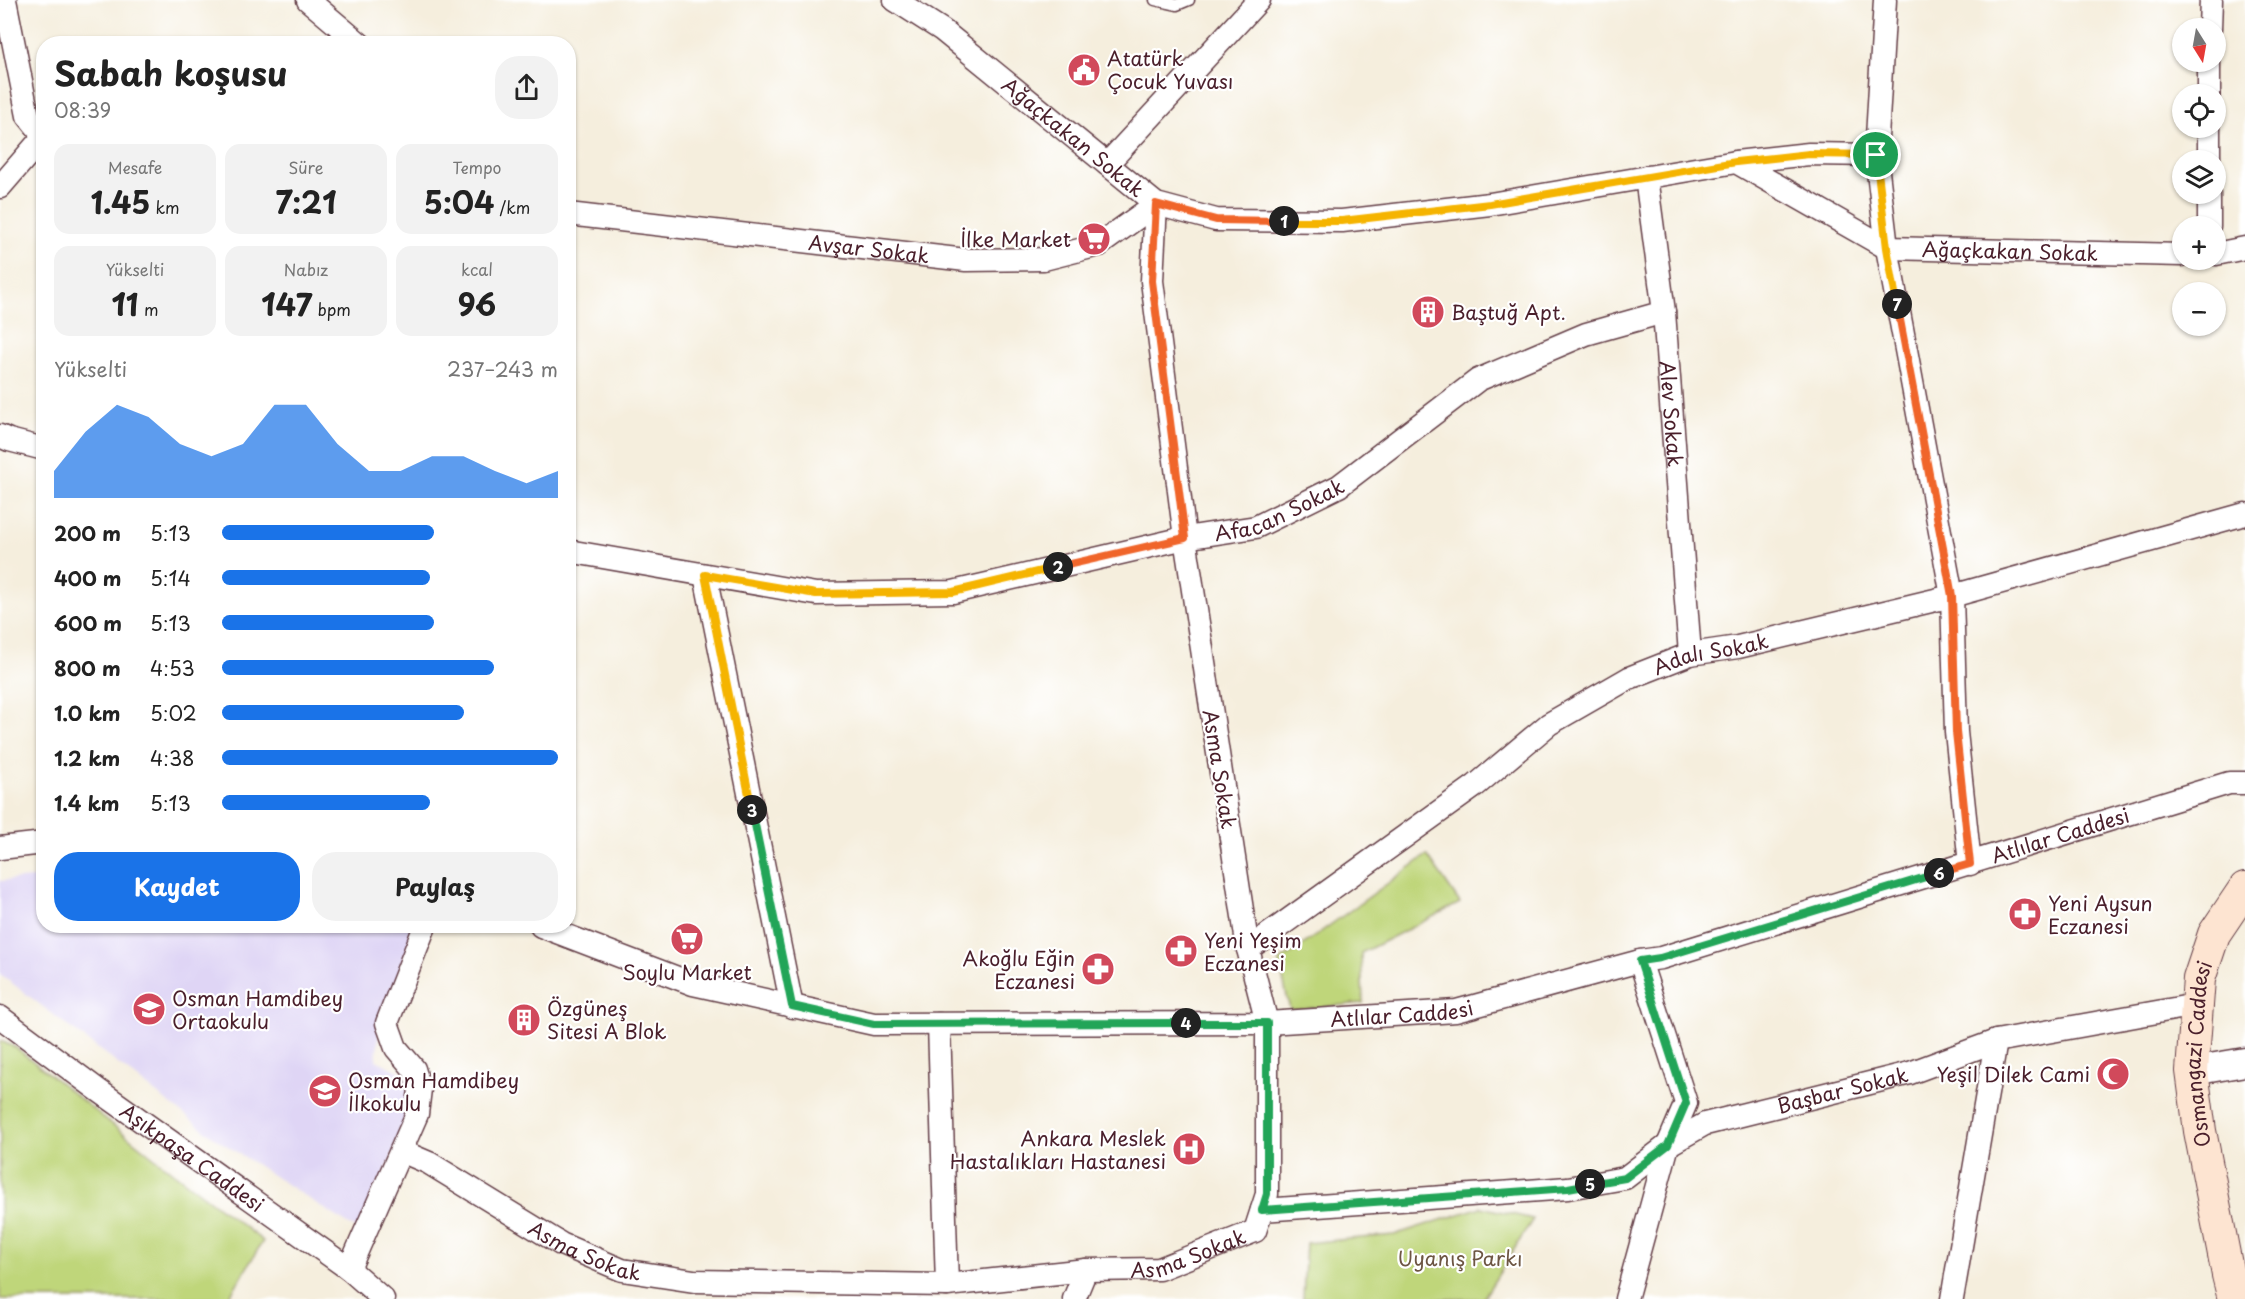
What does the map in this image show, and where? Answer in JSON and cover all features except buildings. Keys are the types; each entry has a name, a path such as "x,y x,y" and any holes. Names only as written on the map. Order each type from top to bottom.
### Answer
{"main road":[{"name":"Osmangazi Caddesi","path":"2236,1283 2199,1131 2192,1071 2199,979 2214,934 2245,888"}],"street":[{"path":"5,0 28,116 36,126"},
{"path":"308,0 351,36"},
{"name":"Ağaçkakan Sokak","path":"895,0 942,30 1156,204 1216,220 1342,221 1490,204 1736,162 1887,248 2172,255"},
{"path":"1107,164 1259,0"},
{"path":"1885,0 1876,155 1887,248 1952,596 1956,732 1970,864"},
{"path":"2210,18 2211,0"},
{"path":"0,187 36,145"},
{"path":"1736,162 1809,154 1876,155"},
{"name":"Alev Sokak","path":"1646,177 1664,312 1690,654"},
{"name":"Avşar Sokak","path":"576,215 966,260 1044,259 1100,245 1156,204"},
{"name":"Asma Sokak","path":"401,1151 429,1163 561,1244 622,1270 693,1281 947,1285 1086,1270 1159,1269 1255,1231 1267,1194 1267,1023 1248,949 1185,538 1152,281 1156,204"},
{"path":"2226,252 2245,248"},
{"name":"Afacan Sokak","path":"576,552 816,594 953,592 1185,538 1256,527 1339,486 1478,380 1586,334 1664,312"},
{"path":"0,436 36,447"},
{"name":"Adalı Sokak","path":"1248,949 1475,786 1549,724 1629,678 1690,654 1738,647 1952,596 2245,514"},
{"path":"705,575 792,1006"},
{"name":"Atlılar Caddesi","path":"559,933 693,984 874,1024 1267,1023 1456,1011 1640,961 1660,958 2229,783 2245,783"},
{"path":"0,848 36,844"},
{"path":"349,1269 417,1114 420,1089 414,1069 396,1048 387,1023 422,933"},
{"path":"1626,1299 1668,1145 1686,1103 1640,961"},
{"name":"Başbar Sokak","path":"1262,1210 1568,1188 1625,1178 1668,1145 1705,1124 1910,1073 1996,1041 2196,1005"},
{"name":"Aşıkpaşa Caddesi","path":"0,1017 98,1090 349,1269 383,1299"},
{"path":"939,1024 947,1285"},
{"path":"1952,1299 1996,1041"},
{"path":"2192,1071 2245,1062"},
{"path":"1074,1299 1086,1270"}],"lane":[{"path":"1155,0 1177,5 1189,0"}],"shaded area":[{"path":"36,878 36,933 414,933 379,1033 376,1060 409,1076 414,1107 359,1231 215,1138 0,974 0,881"}],"green space":[{"path":"1427,855 1460,903 1361,953 1363,1003 1290,1010 1279,962"},
{"path":"0,1041 15,1047 263,1241 228,1299 0,1299"},
{"name":"Uyanış Parkı","path":"1481,1207 1533,1219 1483,1299 1303,1299 1306,1243 1394,1235"}],"place":[{"name":"Atatürk Çocuk Yuvası","path":"1084,70"},
{"name":"İlke Market","path":"1094,239"},
{"name":"Baştuğ Apt.","path":"1428,312"},
{"name":"Yeni Aysun Eczanesi","path":"2025,914"},
{"name":"Soylu Market","path":"687,939"},
{"name":"Yeni Yeşim Eczanesi","path":"1181,951"},
{"name":"Akoğlu Eğin Eczanesi","path":"1098,969"},
{"name":"Osman Hamdibey Ortaokulu","path":"149,1009"},
{"name":"Özgüneş Sitesi A Blok","path":"524,1020"},
{"name":"Yeşil Dilek Cami","path":"2113,1074"},
{"name":"Osman Hamdibey İlkokulu","path":"325,1091"},
{"name":"Ankara Meslek Hastalıkları Hastanesi","path":"1189,1149"}],"route":[{"path":"1809,154 1876,155 1887,248 1952,596 1956,732 1970,864 1660,958 1640,961 1686,1103 1668,1145 1625,1178 1568,1188 1262,1210 1267,1194 1267,1023 874,1024 792,1006 705,575 816,594 953,592 1185,538 1152,281 1156,204 1216,220 1342,221 1490,204 1736,162 1809,154"}]}
